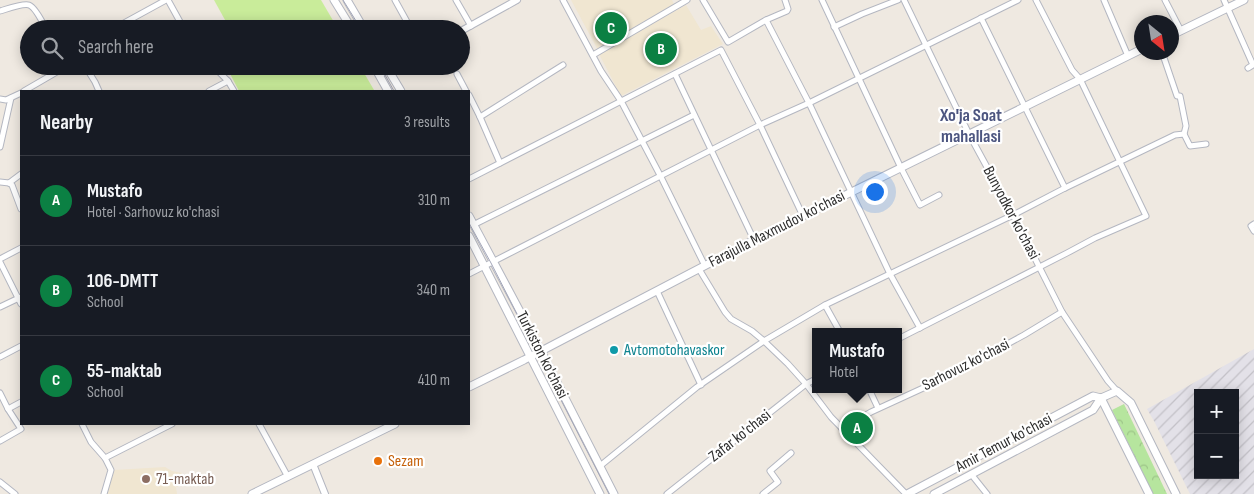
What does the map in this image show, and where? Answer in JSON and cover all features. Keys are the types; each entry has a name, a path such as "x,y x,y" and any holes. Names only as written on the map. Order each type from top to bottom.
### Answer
{"main road":[{"path":"334,0 346,20"},
{"path":"347,0 359,20"},
{"path":"1181,31 1244,0"},
{"name":"Farajulla Maxmudov ko'chasi","path":"470,387 754,240 1134,53"},
{"path":"380,75 388,90"},
{"path":"393,75 400,90"},
{"name":"Turkiston ko'chasi","path":"470,218 614,494"},
{"name":"Turkiston ko'chasi","path":"470,238 600,494"},
{"path":"1117,392 1131,403 1176,494"},
{"name":"Amir Temur ko'chasi","path":"907,494 1093,396 1101,398 1117,392"},
{"path":"1101,398 1149,494"},
{"name":"Amir Temur ko'chasi","path":"934,494 1093,410 1101,398"},
{"path":"252,494 393,425"}],"street":[{"path":"130,20 167,0 179,20"},
{"path":"395,0 406,20"},
{"path":"456,0 468,20"},
{"path":"471,26 518,0"},
{"path":"563,0 601,71 621,101 661,177 702,268 725,312 731,319 752,331 764,341 788,364 812,392"},
{"path":"593,56 687,0"},
{"path":"703,0 728,42 786,11 788,9 785,0"},
{"path":"822,0 920,205 939,195"},
{"path":"834,27 898,0"},
{"name":"Bunyodkor ko'chasi","path":"904,0 969,134 1062,312 1108,382 1117,392"},
{"path":"470,273 760,125 809,103 1018,0"},
{"path":"902,337 1095,238 1146,216 1080,79 1072,70 1036,0"},
{"path":"1104,0 1128,56"},
{"path":"1166,0 1181,31"},
{"path":"1224,0 1254,65 1248,68"},
{"path":"0,10 29,5 34,9 41,20"},
{"path":"981,18 1065,188"},
{"path":"766,20 809,103 890,274 920,328"},
{"path":"470,178 721,50 760,125 803,216"},
{"path":"1165,60 1177,96 1180,96 1186,126 1184,134 1190,146 1206,144"},
{"path":"480,117 563,65"},
{"path":"675,74 754,240"},
{"path":"25,90 51,75"},
{"path":"90,75 99,90"},
{"path":"222,75 233,90"},
{"path":"458,75 465,90"},
{"path":"211,90 228,81"},
{"path":"0,99 6,100 20,93"},
{"path":"0,146 11,98"},
{"path":"470,98 500,162"},
{"path":"474,225 694,115"},
{"path":"600,466 701,385 764,341 825,305 1175,135 1184,134"},
{"path":"0,182 9,183 20,175"},
{"path":"9,183 20,206"},
{"path":"1254,224 1251,226 1254,231"},
{"path":"0,307 20,297 0,261 20,249"},
{"path":"657,291 701,385"},
{"path":"825,305 838,328"},
{"name":"Sarhovuz ko'chasi","path":"842,429 878,408 945,378 1062,312"},
{"path":"0,357 20,347"},
{"name":"Zafar ko'chasi","path":"667,494 806,384 812,382"},
{"path":"0,393 21,429 0,441"},
{"path":"813,393 842,429 907,494"},
{"path":"871,393 878,408"},
{"path":"8,409 20,403"},
{"path":"82,425 91,442 105,458 111,470 104,494"},
{"path":"105,458 170,425"},
{"path":"260,425 288,477"},
{"path":"763,494 778,482 770,471 791,453"},
{"path":"313,464 325,494"},
{"path":"971,474 988,494"},
{"path":"0,482 15,494"}],"shaded area":[{"path":"571,0 672,0 675,6 598,50"},
{"path":"686,5 701,30 711,26 723,44 621,96 599,54"},
{"path":"1254,349 1254,494 1190,494 1147,409"},
{"name":"71-maktab","path":"165,467 182,473 182,485 176,487 177,494 106,494 114,470"}],"green space":[{"path":"214,0 321,0 333,20 225,20"},
{"path":"231,75 365,75 374,90 238,90"},
{"path":"1124,404 1167,494 1153,494 1112,410"}],"tram line":[{"path":"343,0 355,20"},
{"path":"385,75 393,90"},
{"path":"470,225 609,494"}],"place":[{"name":"55-maktab","path":"611,28"},
{"name":"106-DMTT","path":"661,49"},
{"name":"Avtomotohavaskor","path":"614,350"},
{"name":"Mustafo","path":"857,428"},
{"name":"Sezam","path":"378,461"},
{"name":"71-maktab","path":"146,479"}],"district":[{"name":"Xo'ja Soat mahallasi","path":"971,125"}]}
